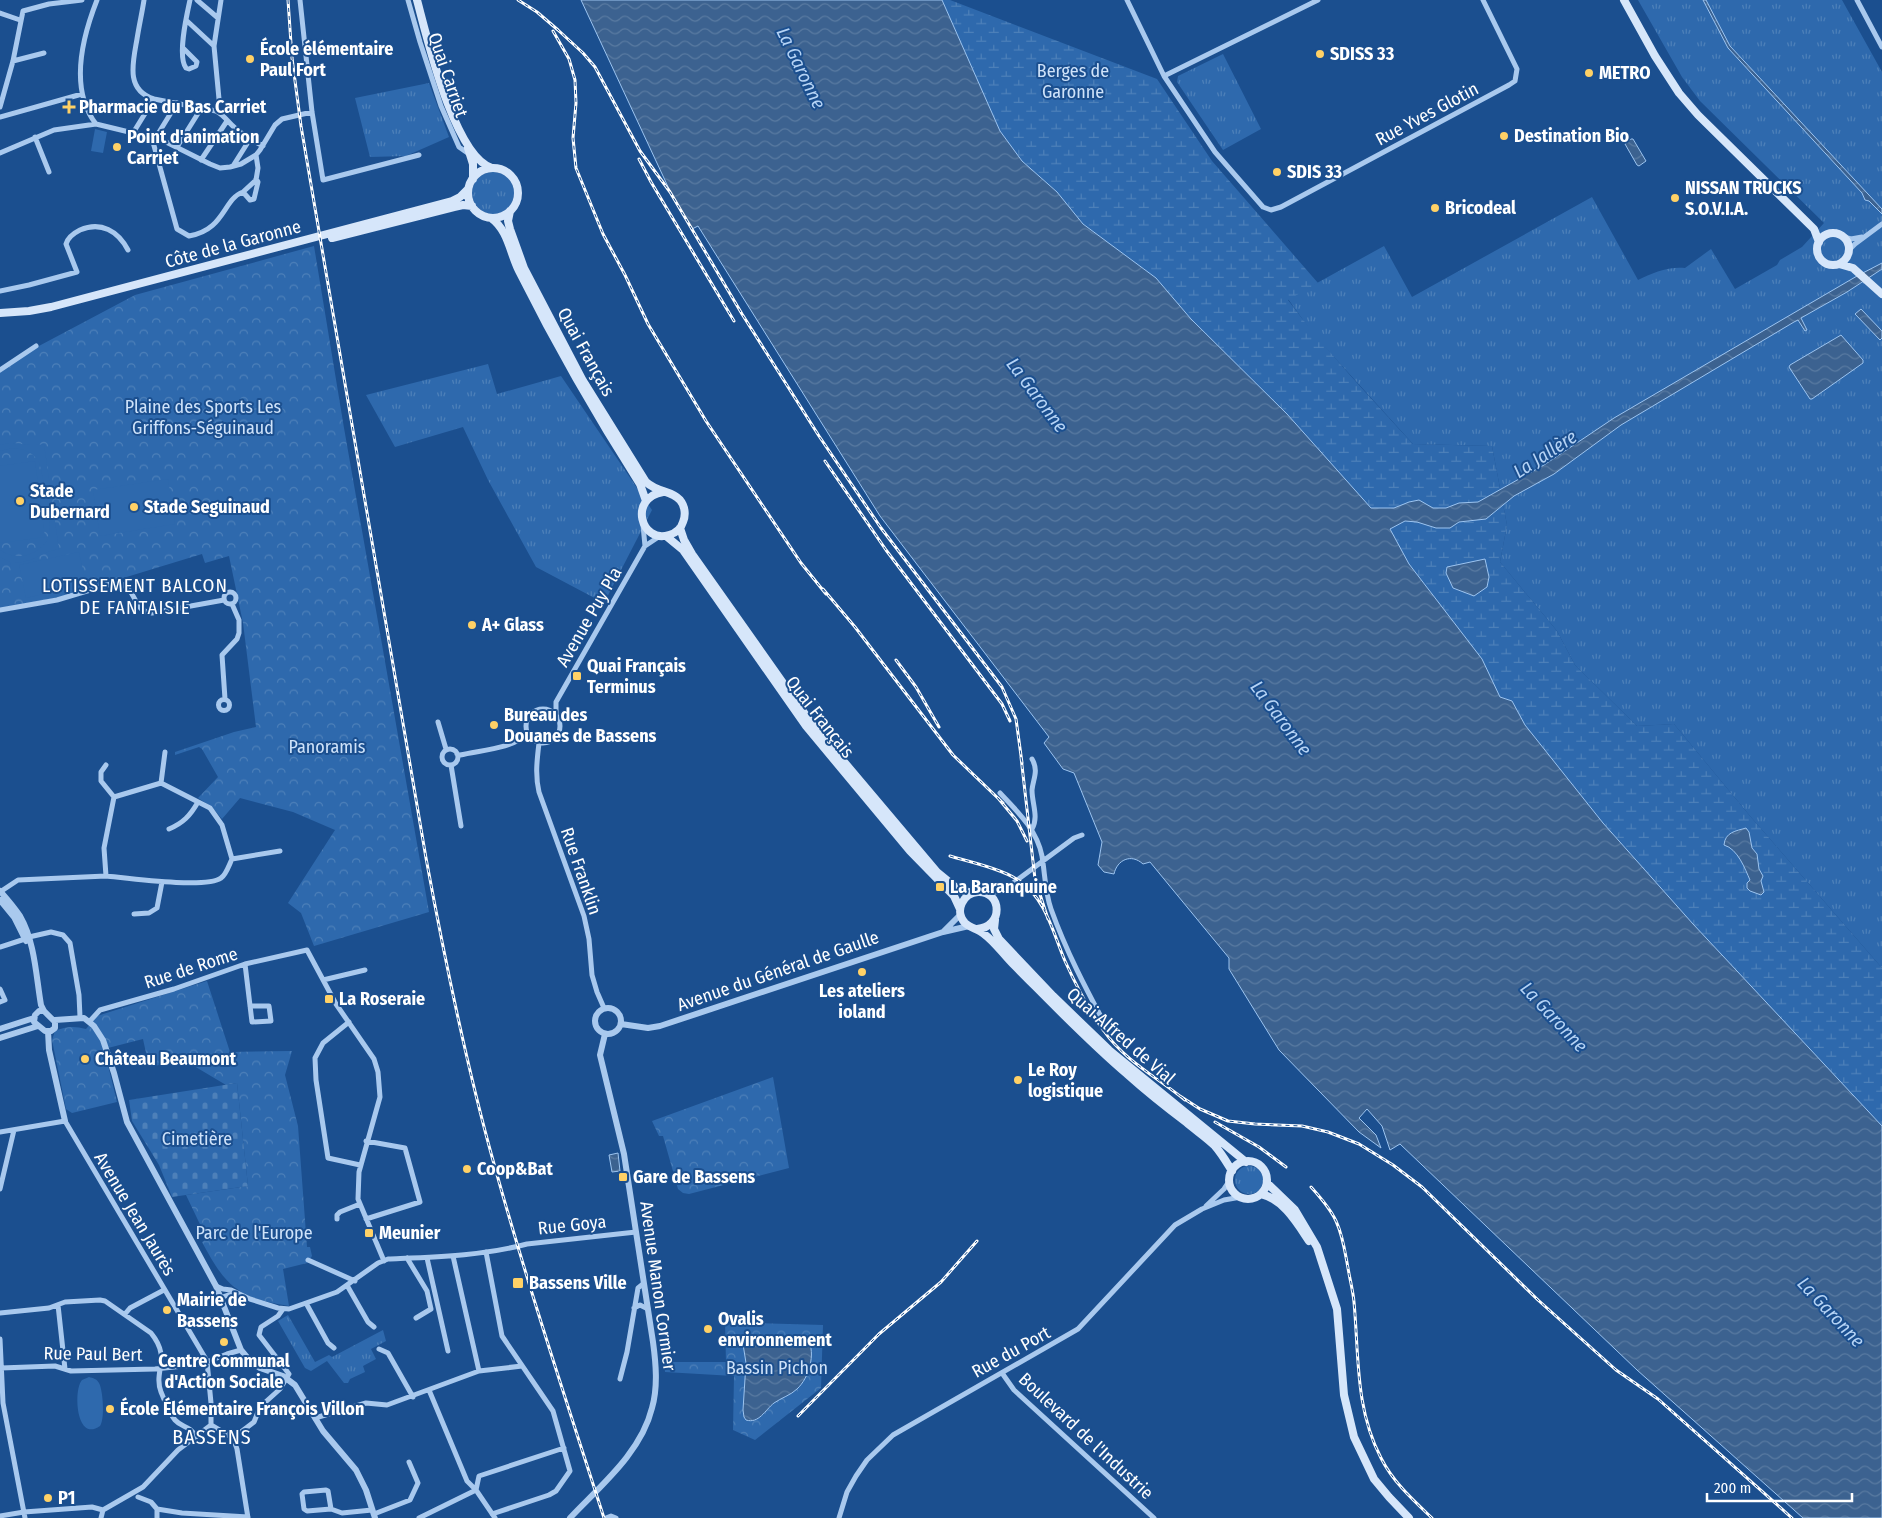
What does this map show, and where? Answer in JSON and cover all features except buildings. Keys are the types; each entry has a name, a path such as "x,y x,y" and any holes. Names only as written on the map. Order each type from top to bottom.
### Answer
{"main road":[{"name":"Quai Carriet","path":"417,0 447,102 459,131 481,162 492,168"},
{"path":"1624,0 1679,93 1698,115 1814,229 1819,242 1818,251 1821,259 1829,264 1839,264 1853,268 1882,294"},
{"name":"Quai Carriet","path":"467,144 473,164 473,178"},
{"path":"492,168 506,172 516,184 518,198 510,211 505,215 491,218 484,216 472,206 469,201 468,189 473,178 478,173 492,168"},
{"name":"Côte de la Garonne","path":"0,313 50,307 294,244 452,201 460,197 468,189"},
{"name":"Côte de la Garonne","path":"0,317 30,316 52,312 454,207 472,206"},
{"name":"Quai Français","path":"510,211 508,221 524,268 582,379 643,477 653,488 663,492"},
{"name":"Quai Français","path":"491,218 502,228 518,270 575,378 640,484 646,500"},
{"path":"1814,229 1828,234 1835,233 1844,237 1848,243 1853,268"},
{"path":"1819,242 1828,234"},
{"path":"1839,264 1846,259 1849,252"},
{"path":"663,492 674,496 683,504 685,516 680,528 671,535 663,536 653,534 643,524 641,512 646,500 663,492"},
{"name":"Quai Français","path":"680,528 692,554 812,724 937,872 960,890 973,893"},
{"name":"Quai Français","path":"663,536 675,542 682,550 806,726 921,863 954,896 960,912"},
{"path":"973,893 988,894 997,908 995,919 987,927 973,928 960,912 964,899 973,893"},
{"name":"Quai Alfred de Vial","path":"995,919 994,929 999,940 1089,1031 1138,1075 1246,1162"},
{"name":"Quai Alfred de Vial","path":"973,928 986,935 1107,1057 1215,1146 1232,1171"},
{"path":"1246,1162 1256,1163 1266,1174 1267,1183 1261,1194 1251,1198 1241,1197 1234,1192 1230,1180 1232,1171 1240,1163 1246,1162"},
{"path":"1267,1183 1290,1204 1316,1246 1337,1309 1344,1395 1354,1437 1374,1479 1408,1517"},
{"path":"1261,1194 1276,1200 1288,1212 1302,1230 1322,1264"}],"street":[{"path":"0,107 14,61 21,14 25,9 82,0"},
{"path":"96,124 88,113 82,94 80,76 83,46 97,0"},
{"path":"144,0 132,70 138,89 145,96 154,99 216,111 250,139 263,146"},
{"path":"183,48 190,0"},
{"path":"197,0 218,18"},
{"path":"216,111 219,99 214,46 222,0"},
{"path":"300,0 312,112 323,180 419,156"},
{"name":"Quai Carriet","path":"408,0 441,106 459,147 469,154"},
{"path":"1127,0 1164,76 1318,0"},
{"name":"Rue Yves Glotin","path":"1164,76 1215,152 1263,207 1271,210 1294,200 1515,81 1517,70 1483,0"},
{"path":"1857,0 1882,47"},
{"path":"0,14 20,20"},
{"path":"186,20 214,46"},
{"path":"14,61 44,53"},
{"path":"0,117 82,94"},
{"path":"133,133 154,99"},
{"path":"177,103 154,138 154,149 177,229 189,236 215,224 236,195 243,192 256,179"},
{"path":"177,147 202,107"},
{"path":"0,153 62,129 96,124 154,138 220,168 241,164 256,155 275,126 282,120 312,112"},
{"path":"201,160 227,121"},
{"path":"35,138 50,172"},
{"path":"233,166 250,139"},
{"path":"243,192 249,199 254,199 258,185 256,179 258,168 256,155"},
{"path":"1849,252 1855,244 1882,224"},
{"path":"0,291 77,272 66,240 89,226 103,227 111,230 123,240 128,250"},
{"path":"1844,237 1851,239 1867,235"},
{"path":"0,370 36,346"},
{"path":"643,524 645,546"},
{"name":"Avenue Puy Pla","path":"556,714 556,702 645,546 663,536"},
{"path":"0,610 57,600 117,582 126,585 131,590 139,608 145,612 224,600"},
{"path":"224,600 225,594 233,593 236,602 232,604"},
{"path":"224,600 228,604 232,604"},
{"path":"225,699 222,655 237,639 240,626 232,604"},
{"path":"544,708 556,714 560,724 558,734 550,742 540,743 530,738 527,734 526,722 528,717 536,710 556,702"},
{"path":"438,722 446,749"},
{"path":"446,749 454,750 460,755 512,743 520,740 527,734"},
{"name":"Rue Franklin","path":"540,743 536,765 539,792 584,916 589,939 592,975 596,992 604,1008"},
{"path":"446,749 442,752 441,758 445,764 451,765 457,760 458,754"},
{"path":"161,783 165,752"},
{"path":"1032,759 1036,769 1032,790 1036,820 1032,829"},
{"path":"106,765 101,772 101,781 114,797"},
{"path":"451,765 461,826"},
{"path":"38,1026 36,1024 38,1014 27,938 20,916 0,892 18,880 106,876 162,882 213,882 222,878 232,859 222,825 210,808 161,783 114,797"},
{"path":"1000,793 1032,829 1038,842 1043,862 1047,896 1052,912 1074,966 1107,1028"},
{"path":"106,876 104,848 114,797"},
{"path":"169,829 179,825 191,816 198,802"},
{"path":"988,894 1005,889 1074,838 1082,835"},
{"path":"232,859 280,852"},
{"path":"134,914 149,913 158,908 162,882"},
{"path":"0,900 14,917 27,938"},
{"name":"Avenue du Général de Gaulle","path":"943,932 960,912"},
{"name":"Avenue du Général de Gaulle","path":"622,1024 648,1028 670,1023 943,932 973,928"},
{"path":"0,946 51,932 63,935 70,943 79,995 80,1017"},
{"name":"Rue de Rome","path":"89,1022 94,1014 100,1010 174,989 245,964 307,950 323,980"},
{"path":"245,964 250,1006 252,1022 271,1021 269,1006 250,1006"},
{"path":"216,1286 283,1309 306,1303 348,1287 384,1261 358,1199 360,1164 380,1097 378,1072 374,1059 336,1004 323,980 365,970"},
{"path":"0,988 4,1000 0,1002"},
{"path":"604,1008 612,1008 619,1012 622,1024 613,1033 605,1034 598,1029 595,1021 597,1013 604,1008"},
{"path":"0,1029 38,1014 55,1023 89,1022"},
{"path":"48,1031 51,1031 55,1023 80,1017 94,1026 103,1040 127,1122 216,1286 241,1350 251,1362 260,1368 287,1379 295,1385 331,1442 356,1470 366,1490 374,1514"},
{"path":"349,1022 323,1043 315,1058 316,1080 328,1158 360,1164"},
{"path":"0,1038 38,1026 48,1031"},
{"path":"0,1132 65,1121 48,1042 48,1031"},
{"name":"Avenue Manon Cormier","path":"570,1518 630,1452 650,1415 656,1378 653,1342 620,1131 600,1055 605,1034"},
{"name":"Avenue Jean Jaurès","path":"65,1121 207,1361"},
{"path":"0,1189 14,1130"},
{"path":"366,1141 405,1148 420,1202 366,1219"},
{"name":"Rue du Port","path":"1202,1209 1219,1194 1230,1180"},
{"name":"Rue du Port","path":"839,1518 856,1476 866,1460 879,1447 907,1426 1078,1329 1168,1230 1202,1209 1228,1198 1241,1197"},
{"path":"337,1219 337,1215 340,1212 360,1204"},
{"name":"Rue Goya","path":"384,1261 453,1256 512,1248 527,1244 636,1232"},
{"path":"430,1390 467,1481 476,1490 493,1516 556,1491 570,1471 553,1411 502,1336 486,1252"},
{"path":"453,1256 479,1371"},
{"path":"407,1258 427,1291 431,1310 416,1318"},
{"path":"426,1258 448,1352"},
{"path":"308,1260 355,1281"},
{"path":"620,1379 638,1286 643,1284"},
{"path":"348,1287 368,1322 374,1327"},
{"path":"125,1314 130,1308 164,1290"},
{"path":"220,1298 230,1294 238,1294"},
{"path":"0,1314 49,1308 74,1301 105,1301 151,1332 161,1354 162,1367 158,1382 170,1413 176,1422 190,1428 196,1437"},
{"path":"306,1303 328,1343 334,1348"},
{"path":"58,1305 65,1369"},
{"path":"634,1308 640,1305 648,1309"},
{"path":"233,1438 254,1422 260,1407 280,1389 289,1374 259,1335 261,1327 278,1316 283,1309"},
{"path":"0,1339 0,1389 24,1515"},
{"path":"379,1349 388,1352 413,1397"},
{"name":"Rue Paul Bert","path":"1,1368 55,1366 71,1371 155,1369 196,1364 241,1350"},
{"path":"207,1361 211,1425"},
{"path":"315,1418 366,1403 387,1405 413,1397 479,1371 522,1366"},
{"name":"Boulevard de l'Industrie","path":"1002,1373 1014,1390 1154,1518"},
{"path":"0,1516 92,1507 103,1510 143,1487 173,1454 211,1425"},
{"path":"157,1509 248,1517 237,1449 233,1438 211,1425"},
{"path":"476,1490 479,1476 564,1448"},
{"path":"330,1509 328,1491 304,1492 302,1494 304,1509 307,1511 330,1509 342,1513 374,1514 410,1500 418,1483 409,1462"},
{"path":"419,1518 476,1490"},
{"path":"138,1498 151,1502 157,1509 157,1518"},
{"path":"101,1518 103,1510"},
{"path":"606,1518 610,1516 616,1518"}],"green space":[{"name":"Berges de Garonne","path":"942,0 950,0 1157,79 1212,161 1318,283 1288,300 1318,337 1413,444 1492,446 1507,525 1500,562 1557,631 1575,665 1637,726 1674,724 1750,816 1882,968 1882,1126 1693,924 1603,823 1525,725 1512,701 1500,698 1482,659 1409,564 1389,529 1287,414 1191,319 1156,278 1083,224 1057,192 1022,161 1000,131"},
{"path":"1638,0 1842,0 1882,72 1882,968 1750,816 1674,724 1637,726 1575,665 1557,631 1500,562 1507,525 1492,446 1413,444 1314,335 1288,299 1384,246 1412,297 1592,197 1638,280 1667,269 1685,268 1711,249 1735,289 1777,265 1780,260 1802,247 1824,223 1700,101 1682,77"},
{"path":"1223,54 1261,129 1223,150 1177,82 1178,76"},
{"path":"429,83 449,137 406,156 370,157 355,98"},
{"path":"95,129 107,132 103,153 91,151"},
{"path":"497,172 505,175 511,181 514,193 511,205 505,211 489,214 481,211 475,205 472,189 475,181 481,175"},
{"name":"Plaine des Sports Les Griffons-Séguinaud","path":"314,246 429,912 314,946 301,913 288,903 335,830 293,812 240,798 222,819 212,807 198,798 218,777 202,749 199,747 175,755 175,752 234,732 256,727 243,623 229,556 205,563 202,554 61,597 0,609 0,372 37,347 135,295"},
{"path":"488,364 497,394 561,376 652,510 604,603 536,567 488,480 463,427 395,447 366,395"},
{"path":"9,443 44,444 59,549 28,561 15,563 15,569 11,569 10,562 0,557 0,550 7,554 18,556 30,554 44,545 50,530 45,488 39,462 35,457 22,449 0,451 0,445"},
{"name":"Stade Dubernard","path":"35,461 45,537 0,543 0,466"},
{"name":"Stade Seguinaud","path":"168,479 175,524 100,536 93,490"},
{"path":"79,552 86,584 26,598 19,565"},
{"name":"Parc de l'Europe","path":"207,981 230,1052 292,1051 285,1075 298,1126 307,1247 310,1247 312,1256 307,1263 283,1269 289,1306 257,1299 245,1294 227,1280 202,1242 207,1239 186,1195 248,1186 237,1083 226,1085 184,1060 149,1067 143,1039 104,1049 117,1102 72,1113 66,1109 52,1040 55,1031 70,1027 86,1029 97,1016"},
{"path":"773,1077 789,1168 689,1194 683,1193 678,1189 663,1136 659,1136 652,1121"},
{"name":"Cimetière","path":"237,1083 248,1186 172,1197 159,1165 132,1121 129,1100"},
{"path":"1249,1166 1259,1170 1263,1180 1259,1190 1249,1194 1239,1190 1235,1180 1239,1170"},
{"path":"288,1315 315,1362 329,1355 332,1357 383,1330 386,1341 371,1349 376,1359 363,1366 365,1372 350,1379 348,1383 344,1383 327,1361 311,1371 305,1368 278,1321"},
{"name":"Bassin Pichon","path":"725,1322 823,1325 821,1388 755,1440 733,1430 734,1376 665,1372 664,1362 726,1362"},
{"path":"89,1377 99,1383 103,1404 102,1422 100,1426 92,1429 86,1427 81,1422 77,1403 79,1386 82,1380"}],"water":[{"name":"La Garonne","path":"581,0 942,0 1000,131 1022,161 1057,192 1083,224 1156,278 1191,319 1287,414 1371,508 1394,508 1419,500 1433,508 1446,508 1459,503 1478,502 1544,465 1614,418 1882,263 1882,269 1847,292 1801,318 1807,330 1805,331 1798,320 1794,322 1621,425 1554,474 1514,496 1486,519 1459,522 1450,528 1436,528 1417,522 1405,521 1390,529 1409,564 1482,659 1500,697 1512,701 1525,725 1603,823 1693,924 1882,1126 1882,1518 1803,1518 1637,1370 1400,1144 1390,1150 1382,1126 1367,1109 1359,1118 1376,1135 1381,1148 1359,1132 1279,1050 1229,969 1229,958 1150,862 1143,864 1134,859 1125,860 1118,865 1114,874 1104,872 1098,865 1102,842 1074,773 1063,769 1044,743 1049,737 880,516 698,226 692,229 670,191"},
{"path":"1703,0 1706,0 1730,46 1882,209 1882,214 1869,201 1865,200 1862,193 1728,48"},
{"path":"1633,139 1646,161 1639,166 1625,144"},
{"path":"1861,309 1882,331 1882,338 1880,340 1855,314"},
{"path":"1841,335 1863,360 1863,363 1810,399 1789,367"},
{"path":"1485,559 1489,577 1487,587 1474,596 1453,588 1446,573 1447,567"},
{"path":"1746,828 1749,832 1752,848 1757,854 1759,869 1763,876 1761,881 1764,892 1761,895 1747,888 1747,883 1750,880 1743,865 1737,855 1724,845 1726,837 1735,831"},
{"path":"618,1153 620,1171 612,1172 609,1155"},
{"name":"Bassin Pichon","path":"800,1337 808,1339 811,1352 810,1366 805,1379 797,1389 774,1403 762,1416 751,1421 746,1420 743,1410 746,1363 743,1344 746,1342 770,1342"}],"railway":[{"path":"288,0 292,58 301,126 426,858 448,974 474,1088 507,1209 604,1518"},
{"path":"518,0 537,12 558,30 595,67 640,151 670,192 742,314 819,436 881,528 1002,687 1016,719 1022,763"},
{"path":"553,31 569,59 575,80 576,103 573,138 576,168 603,234 648,324 706,421 801,563 826,594"},
{"path":"639,159 734,321"},
{"path":"825,461 886,550 1002,704 1010,721"},
{"path":"823,589 855,627 953,755 1003,803"},
{"path":"896,660 916,687 939,727"},
{"path":"1021,757 1035,879 1048,919"},
{"path":"998,798 1017,821 1027,841"},
{"path":"950,856 1003,872 1028,888 1048,917 1073,978 1098,1023 1112,1041 1131,1060 1185,1100"},
{"path":"1180,1096 1200,1109 1228,1121 1302,1126 1328,1132 1359,1144 1393,1165 1422,1187 1538,1300 1616,1370 1658,1399 1792,1518"},
{"path":"1215,1122 1259,1147 1286,1167"},
{"path":"1311,1187 1331,1212 1342,1238 1354,1298 1362,1401 1373,1439 1391,1475 1432,1518"},
{"path":"798,1416 879,1334 941,1282 977,1241"}],"place":[{"name":"SDISS 33","path":"1320,54"},
{"name":"École élémentaire Paul Fort","path":"250,59"},
{"name":"METRO","path":"1589,73"},
{"name":"Pharmacie du Bas Carriet","path":"69,107"},
{"name":"Destination Bio","path":"1504,136"},
{"name":"Point d'animation Carriet","path":"117,147"},
{"name":"SDIS 33","path":"1277,172"},
{"name":"NISSAN TRUCKS S.O.V.I.A.","path":"1675,198"},
{"name":"Bricodeal","path":"1435,208"},
{"name":"Stade Dubernard","path":"20,501"},
{"name":"Stade Seguinaud","path":"134,507"},
{"name":"A+ Glass","path":"472,625"},
{"name":"Quai Français Terminus","path":"577,676"},
{"name":"Bureau des Douanes de Bassens","path":"494,725"},
{"name":"La Baranquine","path":"940,887"},
{"name":"Les ateliers ioland","path":"862,972"},
{"name":"La Roseraie","path":"329,999"},
{"name":"Château Beaumont","path":"85,1059"},
{"name":"Le Roy logistique","path":"1018,1080"},
{"name":"Coop&Bat","path":"467,1169"},
{"name":"Gare de Bassens","path":"623,1177"},
{"name":"Meunier","path":"369,1233"},
{"name":"Bassens Ville","path":"518,1283"},
{"name":"Mairie de Bassens","path":"167,1310"},
{"name":"Ovalis environnement","path":"708,1329"},
{"name":"Centre Communal d'Action Sociale","path":"224,1342"},
{"name":"École Élémentaire François Villon","path":"110,1409"},
{"name":"P1","path":"48,1498"}],"district":[{"name":"LOTISSEMENT BALCON DE FANTAISIE","path":"135,596"},
{"name":"BASSENS","path":"212,1437"}],"water label":[{"name":"La Jallère","path":"1545,454"}],"park label":[{"name":"Panoramis","path":"327,747"}]}
